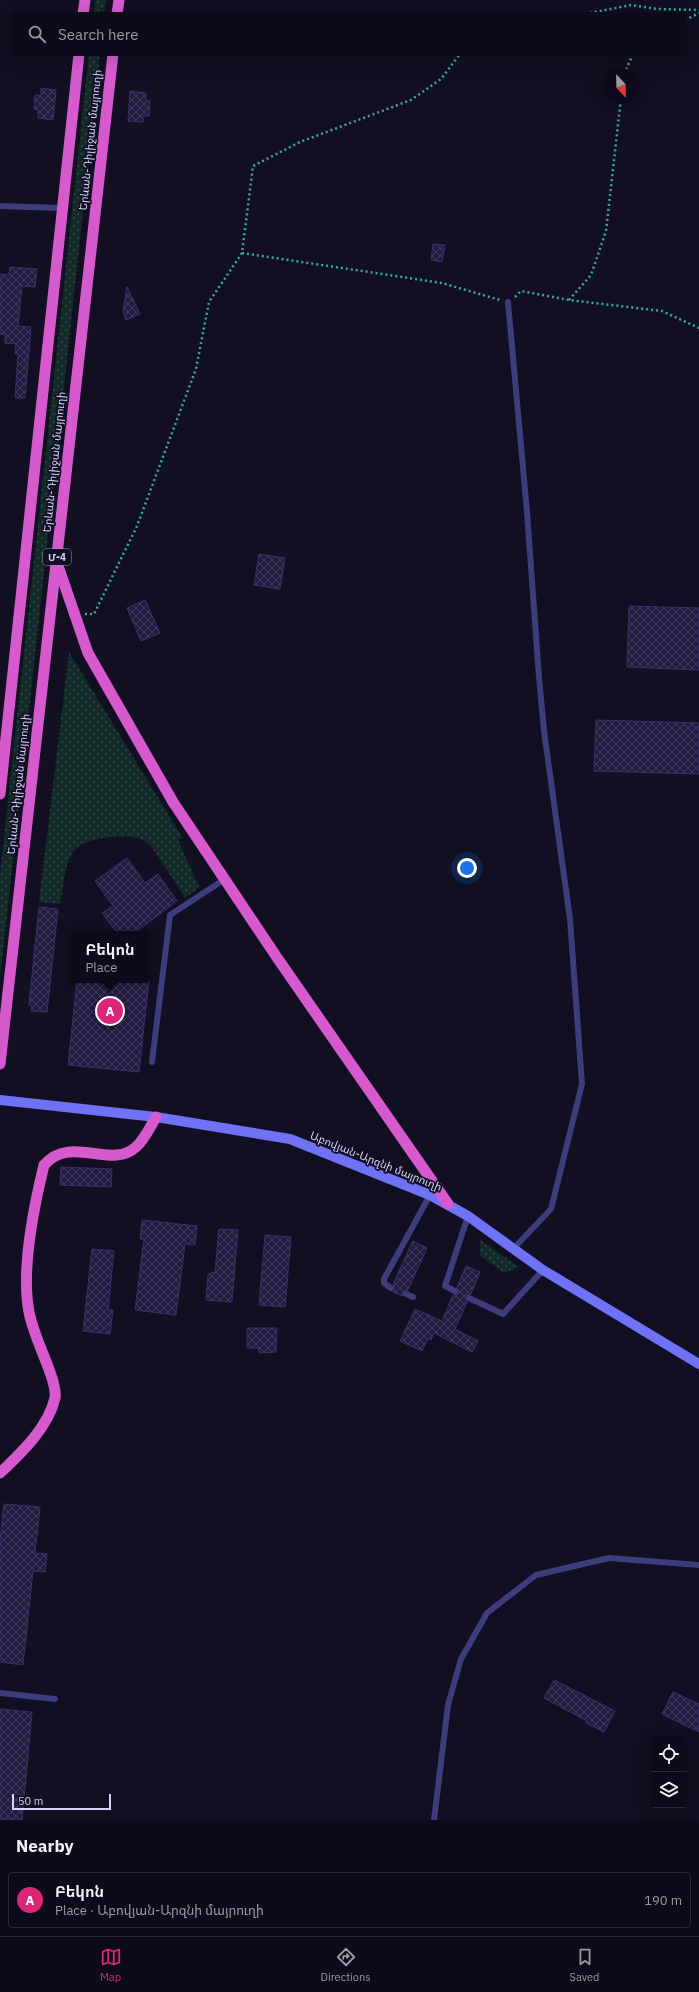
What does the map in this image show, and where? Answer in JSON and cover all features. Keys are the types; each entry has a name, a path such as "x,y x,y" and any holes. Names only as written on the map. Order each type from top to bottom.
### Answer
{"highway":[{"path":"84,12 85,0"},
{"path":"117,12 119,0"},
{"name":"Երևան-Դիլիջան մայրուղի","path":"0,794 79,56"},
{"name":"Երևան-Դիլիջան մայրուղի","path":"0,1064 113,56"},
{"path":"57,560 92,660 174,802 225,879 448,1204"},
{"path":"0,1473 20,1454 47,1419 55,1397 52,1377 29,1312 27,1292 31,1226 44,1165 50,1158 60,1153 72,1151 121,1155 135,1148 156,1117"}],"main road":[{"name":"Աբովյան-Արզնի մայրուղի","path":"0,1100 156,1117 290,1139 430,1195 448,1204 468,1216 543,1270 699,1364"}],"lane":[{"path":"0,206 62,208"},
{"path":"508,302 527,512 541,693 570,919 582,1084 551,1209 514,1248"},
{"path":"152,1062 170,915 225,879"},
{"path":"391,1288 384,1283 384,1279 430,1195"},
{"path":"455,1291 446,1286 468,1216"},
{"path":"469,1298 503,1314 543,1270"},
{"path":"406,1294 414,1297"},
{"path":"434,1820 448,1705 461,1659 487,1613 536,1575 609,1558 699,1565"},
{"path":"0,1693 55,1699"}],"path":[{"path":"595,12 631,5 658,9 699,10"},
{"path":"687,19 699,13"},
{"path":"75,613 94,614 137,526 196,369 209,302 242,253 253,166 300,142 411,100 442,79 459,56"},
{"path":"627,68 632,56"},
{"path":"569,300 591,275 606,231 620,104"},
{"path":"242,253 442,284 508,302 522,291 569,300 662,311 699,328"}],"green space":[{"path":"95,0 106,0 104,12 94,12"},
{"path":"89,56 100,56 0,979 0,875"},
{"path":"69,652 182,837 178,840 199,887 185,898 151,846 139,838 122,836 102,838 83,844 76,849 71,855 67,866 60,904 39,902"},
{"path":"480,1240 519,1267 504,1273 480,1256"}],"building":[{"path":"41,88 56,90 53,120 38,118 38,110 34,109 35,95 41,95"},
{"path":"130,91 146,93 146,101 150,101 149,116 143,116 143,122 128,121"},
{"path":"433,244 445,245 442,262 431,260"},
{"path":"10,267 37,269 35,287 22,286 18,326 31,327 25,398 15,398 18,354 15,354 16,344 5,343 5,335 0,334 0,274 9,275"},
{"path":"127,287 140,314 126,320 123,311"},
{"path":"259,554 285,558 280,589 254,585"},
{"path":"145,600 160,633 141,641 127,608"},
{"path":"629,606 699,608 699,670 627,667"},
{"path":"596,720 699,723 699,774 594,771"},
{"path":"127,858 145,883 158,874 177,901 137,931 116,931 102,913 113,906 95,881"},
{"path":"39,907 58,909 47,1012 31,1011 32,1005 29,1005"},
{"path":"77,983 149,983 139,1072 68,1065"},
{"path":"61,1167 112,1169 111,1187 60,1185"},
{"path":"142,1220 197,1226 195,1245 185,1244 176,1315 135,1310 144,1239 140,1239"},
{"path":"219,1229 238,1230 232,1302 206,1300 208,1274 215,1272"},
{"path":"265,1235 291,1237 285,1307 259,1305"},
{"path":"413,1241 427,1248 408,1290 403,1291 402,1296 393,1292 395,1288 393,1284"},
{"path":"92,1249 114,1251 108,1310 113,1310 110,1334 83,1331"},
{"path":"466,1266 480,1272 471,1294 465,1296 467,1302 455,1329 478,1341 472,1352 434,1333 431,1340 428,1338 422,1351 400,1341 415,1309 442,1321 453,1295 459,1293 457,1287"},
{"path":"247,1328 277,1328 276,1352 259,1353 259,1348 247,1348"},
{"path":"4,1504 40,1507 35,1553 47,1554 45,1572 33,1571 23,1665 0,1662 0,1541"},
{"path":"554,1680 615,1711 604,1732 544,1698"},
{"path":"673,1692 699,1704 699,1732 662,1714"},
{"path":"0,1709 32,1712 22,1820 0,1820"}],"place":[{"name":"Բեկոն","path":"110,1011"}]}
